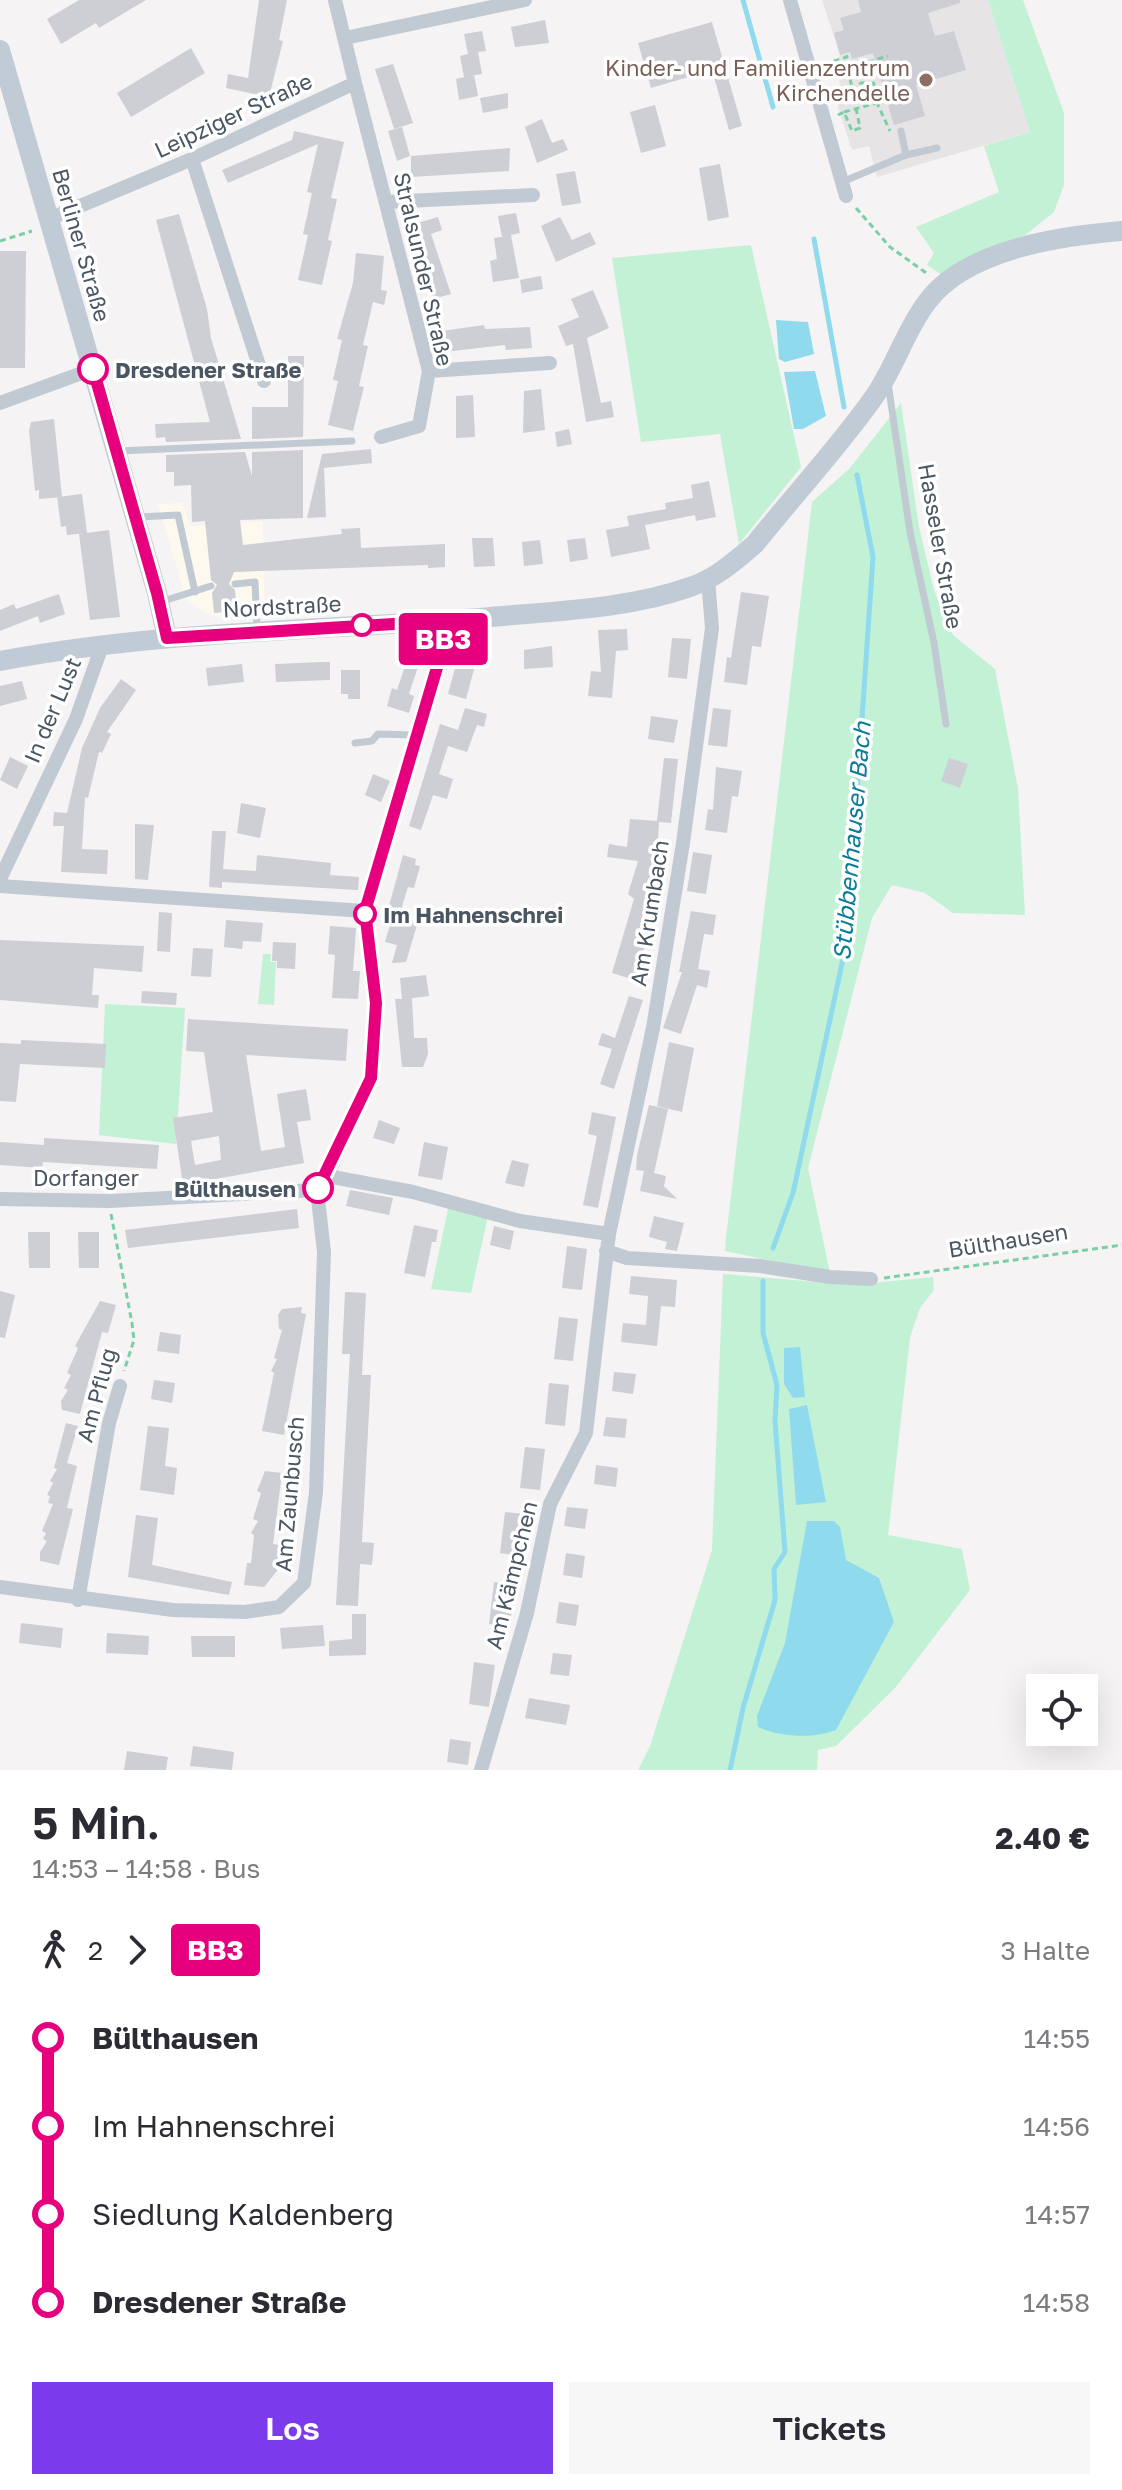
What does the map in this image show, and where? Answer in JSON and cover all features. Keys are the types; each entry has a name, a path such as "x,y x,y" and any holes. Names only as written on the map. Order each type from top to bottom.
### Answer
{"main road":[{"name":"Berliner Straße","path":"0,50 7,104 50,223 167,638"},
{"path":"708,579 755,544 887,377 918,314 941,286 991,258 1025,246 1122,231"},
{"name":"Nordstraße","path":"0,661 167,638 442,621 602,605 673,593 708,579"}],"street":[{"path":"335,0 355,83"},
{"path":"345,38 525,0"},
{"path":"790,0 844,189"},
{"name":"Leipziger Straße","path":"50,223 355,83"},
{"name":"Stralsunder Straße","path":"355,83 429,371 419,426 381,437"},
{"path":"192,159 264,381"},
{"path":"386,202 533,195"},
{"path":"429,371 550,363"},
{"path":"0,403 93,369"},
{"name":"Am Krumbach","path":"606,1251 670,934 712,628 708,579"},
{"path":"317,1190 327,1176 371,1078 376,1003 365,911 441,654 442,621"},
{"name":"In der Lust","path":"0,879 76,719 102,646"},
{"path":"0,886 365,911"},
{"path":"327,1176 413,1192 520,1221 609,1234"},
{"name":"Dorfanger","path":"0,1199 110,1201 317,1190"},
{"name":"Am Zaunbusch","path":"0,1587 78,1600 173,1610 245,1612 279,1607 304,1583 316,1492 324,1252 317,1190"},
{"path":"606,1251 627,1258 760,1266 830,1277 871,1279"},
{"name":"Am Kämpchen","path":"481,1770 527,1613 550,1504 586,1433 606,1251"},
{"name":"Am Pflug","path":"78,1600 109,1423 120,1386"}],"lane":[{"path":"901,131 906,155"},
{"path":"844,189 906,155 937,148"},
{"name":"Hasseler Straße","path":"887,377 910,532 934,643 946,724"},
{"path":"116,451 352,441"},
{"path":"135,517 178,515 195,592"},
{"path":"235,584 255,582 257,631"},
{"path":"159,602 211,586"},
{"path":"355,743 371,742 378,734 415,735"}],"path":[{"path":"809,68 847,57 846,53"},
{"path":"844,112 852,131 860,128 849,73 854,71 860,83 864,83 862,64 888,56"},
{"path":"870,62 877,103 890,131 901,131"},
{"path":"823,119 877,103"},
{"path":"844,189 890,247 941,286"},
{"path":"0,241 50,223"},
{"name":"Am Pflug","path":"110,1201 115,1245 134,1340 120,1386"},
{"name":"Bülthausen","path":"900,1276 1122,1245"}],"shaded area":[{"name":"Kinder- und Familienzentrum Kirchendelle","path":"822,0 988,0 1030,132 877,177 869,146 852,150 835,98 843,96 835,65 840,55"},
{"path":"183,503 190,526 263,521 265,614 219,617 206,614 186,599 158,504"}],"green space":[{"path":"988,0 1023,0 1064,113 1064,185 1054,212 1023,237 942,275 927,265 934,253 916,227 999,192 984,146 1030,132"},
{"path":"751,245 801,467 739,544 720,434 641,442 612,258"},
{"path":"901,403 919,527 934,590 953,635 995,669 1018,789 1025,915 953,913 925,893 892,885 872,918 808,1168 830,1273 725,1251 726,1238 812,502 850,468"},
{"path":"263,954 271,954 270,962 276,962 274,1005 258,1004"},
{"path":"105,1004 185,1008 176,1144 99,1135"},
{"path":"449,1205 488,1216 471,1293 431,1289"},
{"path":"723,1274 851,1285 933,1277 934,1290 920,1308 910,1337 888,1535 962,1549 970,1590 895,1688 836,1746 818,1750 817,1770 638,1770 650,1746 712,1550"}],"water":[{"path":"776,320 808,322 814,354 785,362 779,359"},
{"path":"815,371 826,416 803,429 794,429 784,372"},
{"path":"800,1347 805,1397 793,1398 784,1384 784,1348"},
{"path":"807,1405 826,1502 796,1505 789,1409"},
{"path":"807,1521 834,1521 840,1527 846,1560 879,1578 894,1622 836,1730 797,1736 758,1727 757,1716 785,1643"}],"building":[{"path":"79,0 146,0 99,28 96,23 61,44 47,19"},
{"path":"259,0 287,0 279,40 283,41 269,97 226,88 228,74 248,78"},
{"path":"858,0 960,0 960,3 928,13 935,36 954,31 966,70 916,85 925,116 894,125 873,53 852,59 850,52 840,55 834,33 844,30 840,18 861,12"},
{"path":"545,20 549,43 515,47 511,27"},
{"path":"712,22 742,126 729,130 712,70 651,88 638,43"},
{"path":"482,31 486,51 478,52 482,74 464,77 460,56 468,54 464,34"},
{"path":"191,48 205,73 131,117 117,93"},
{"path":"393,64 413,123 394,129 375,69"},
{"path":"474,75 478,96 459,100 456,79"},
{"path":"508,93 508,108 483,113 480,98"},
{"path":"655,105 666,146 641,153 630,112"},
{"path":"542,119 552,143 563,139 568,150 537,163 525,127"},
{"path":"402,127 410,156 397,161 388,131"},
{"path":"294,131 344,142 331,198 337,199 322,285 298,280 308,235 303,234 312,193 307,192 318,144 228,183 222,170 292,140"},
{"path":"510,148 509,171 411,177 411,156"},
{"path":"720,164 729,217 708,221 699,168"},
{"path":"575,171 581,203 562,206 556,174"},
{"path":"516,213 520,233 511,235 519,278 493,282 490,261 497,259 494,238 502,237 498,216"},
{"path":"179,214 241,439 166,442 165,437 156,438 155,424 210,422 156,220"},
{"path":"438,217 442,230 431,234 451,294 433,299 417,260 411,225"},
{"path":"560,217 572,240 590,232 596,244 556,262 541,226"},
{"path":"0,251 26,251 25,368 0,368"},
{"path":"356,253 384,256 381,290 387,291 384,305 373,302 363,345 368,346 359,386 364,387 353,431 328,425 338,381 333,380 342,340 337,339 353,283"},
{"path":"541,276 543,289 522,293 520,280"},
{"path":"593,290 609,328 587,338 601,403 611,401 614,417 586,422 573,344 566,346 558,326 579,317 571,299"},
{"path":"484,325 485,329 530,327 532,348 506,350 505,345 444,352 442,331"},
{"path":"288,356 304,356 303,437 252,439 252,407 288,407"},
{"path":"541,389 545,430 523,433 524,391"},
{"path":"473,395 475,437 456,438 456,396"},
{"path":"54,419 62,497 39,499 39,490 35,491 29,431 31,422"},
{"path":"569,429 572,444 557,447 555,432"},
{"path":"371,449 372,463 324,468 326,517 307,518 322,454"},
{"path":"303,450 303,518 240,520 243,545 342,534 341,529 360,528 361,548 445,544 445,567 428,568 428,565 234,572 229,584 235,590 237,611 214,613 212,593 217,585 211,580 205,521 192,522 191,485 174,486 174,472 166,472 166,455 245,452 252,476 252,452"},
{"path":"709,481 716,517 696,521 695,515 645,525 650,549 611,557 606,530 629,526 627,516 666,509 665,503 693,498 691,485"},
{"path":"82,494 87,533 67,535 66,526 61,527 57,497"},
{"path":"109,530 120,617 90,620 79,534"},
{"path":"472,538 493,538 495,566 474,567"},
{"path":"585,538 588,559 570,562 567,540"},
{"path":"540,540 543,564 524,566 522,542"},
{"path":"741,592 769,596 761,647 752,646 747,685 724,682 727,657 731,658"},
{"path":"59,594 65,614 40,623 38,616 0,631 0,610 14,604 16,609"},
{"path":"627,629 628,650 616,651 612,698 588,696 591,671 601,672 598,630"},
{"path":"672,638 691,639 687,679 668,677"},
{"path":"552,646 553,667 524,669 524,650"},
{"path":"410,651 422,655 409,694 414,696 409,713 387,706 392,688 397,690"},
{"path":"458,657 476,662 466,699 448,694"},
{"path":"330,662 330,680 276,682 275,664"},
{"path":"242,664 244,682 208,686 206,668"},
{"path":"341,670 360,670 360,699 348,699 348,694 341,694"},
{"path":"121,679 136,690 107,732 111,734 102,753 99,752 88,798 85,797 82,849 108,850 107,874 61,872 64,826 53,826 54,812 67,813 82,748 100,708"},
{"path":"22,681 27,699 0,706 0,686"},
{"path":"465,708 487,714 484,727 477,725 467,752 448,746 439,774 453,779 447,799 433,795 421,830 409,826 440,724 458,730"},
{"path":"713,708 731,710 727,747 708,745"},
{"path":"651,716 678,720 674,743 648,739"},
{"path":"10,757 28,766 17,789 0,780"},
{"path":"664,758 678,759 671,823 659,822 656,876 664,878 635,980 612,973 634,899 628,894 638,861 607,857 609,844 627,847 630,819 657,821"},
{"path":"949,758 968,764 960,788 941,781"},
{"path":"716,767 742,771 738,797 732,796 727,833 705,830 708,809 713,810"},
{"path":"373,774 390,781 381,802 365,795"},
{"path":"241,803 266,808 260,838 237,833"},
{"path":"135,824 154,825 148,880 135,879"},
{"path":"212,831 226,831 223,869 256,871 257,855 331,863 330,875 359,877 358,890 222,882 222,888 209,887"},
{"path":"693,852 712,855 706,894 687,891"},
{"path":"403,855 416,859 415,865 420,866 414,888 408,887 399,916 417,925 406,962 392,963 397,945 385,942 393,914 387,913"},
{"path":"691,911 716,915 713,935 704,934 698,969 710,971 707,988 697,985 681,1034 663,1028 682,972 679,972"},
{"path":"159,912 172,913 170,952 157,951"},
{"path":"226,920 263,923 261,942 243,941 242,949 224,947"},
{"path":"330,926 356,928 353,971 360,971 358,999 332,998 335,955 328,954"},
{"path":"0,940 144,946 142,972 94,968 92,995 99,995 98,1008 0,1000"},
{"path":"273,942 296,943 295,969 277,968 277,961 272,961"},
{"path":"193,948 213,949 211,977 191,976"},
{"path":"426,975 429,996 412,998 414,1038 427,1038 428,1054 423,1067 402,1067 395,999 402,999 400,978"},
{"path":"142,991 177,993 176,1005 141,1003"},
{"path":"629,996 643,1000 614,1089 600,1084 612,1049 598,1045 602,1033 615,1038"},
{"path":"188,1019 348,1029 346,1061 246,1055 261,1151 285,1147 277,1094 306,1089 311,1120 297,1122 304,1163 183,1185 173,1118 213,1112 204,1052 186,1051","holes":["219,1136 221,1160 195,1165 191,1141"]},
{"path":"21,1040 106,1044 105,1068 20,1064 16,1102 0,1101 0,1043 21,1044"},
{"path":"669,1042 694,1048 682,1112 657,1106"},
{"path":"649,1105 668,1109 654,1173 666,1176 664,1186 677,1199 640,1191 644,1171 636,1170 637,1155"},
{"path":"592,1112 616,1117 598,1208 583,1205 597,1136 588,1134"},
{"path":"379,1120 400,1128 394,1144 373,1138"},
{"path":"44,1138 159,1145 157,1169 43,1162 42,1168 0,1165 0,1142 44,1145"},
{"path":"424,1142 448,1147 442,1180 418,1176"},
{"path":"512,1160 529,1164 524,1187 505,1183"},
{"path":"350,1190 393,1198 389,1215 346,1206"},
{"path":"297,1209 299,1228 128,1248 125,1230"},
{"path":"654,1216 684,1223 677,1251 665,1249 667,1242 649,1237"},
{"path":"414,1225 438,1230 436,1242 432,1242 425,1277 404,1273"},
{"path":"494,1226 514,1231 510,1250 490,1245"},
{"path":"28,1232 50,1232 50,1268 29,1268"},
{"path":"78,1232 99,1232 99,1268 79,1268"},
{"path":"567,1246 587,1249 582,1290 562,1288"},
{"path":"631,1276 677,1280 675,1307 661,1306 657,1346 621,1342 623,1323 646,1325 648,1296 629,1294"},
{"path":"0,1291 15,1295 5,1338 0,1337"},
{"path":"345,1292 366,1293 362,1375 371,1375 362,1542 374,1543 372,1565 360,1564 358,1606 336,1605 350,1354 342,1354"},
{"path":"100,1301 116,1305 108,1333 102,1332 80,1414 62,1410 61,1401 68,1390 64,1388 71,1375 67,1373 78,1348 75,1346"},
{"path":"302,1307 301,1313 306,1314 284,1435 262,1431 274,1373 271,1371 277,1359 274,1358 282,1330 279,1329 278,1315 282,1309"},
{"path":"559,1317 578,1319 573,1361 554,1359"},
{"path":"160,1332 181,1335 179,1354 157,1351"},
{"path":"614,1372 636,1374 633,1394 612,1391"},
{"path":"154,1380 175,1383 172,1403 151,1399"},
{"path":"549,1383 569,1385 565,1426 545,1424"},
{"path":"606,1417 627,1419 625,1438 603,1436"},
{"path":"66,1423 78,1426 67,1463 77,1466 67,1508 73,1509 59,1565 40,1561 40,1552 47,1541 43,1539 46,1533 42,1531 53,1504 48,1503 50,1496 47,1495 57,1469 54,1468"},
{"path":"148,1426 169,1428 165,1466 177,1468 174,1495 140,1490"},
{"path":"525,1447 545,1449 540,1490 520,1488"},
{"path":"596,1465 618,1468 616,1487 594,1484"},
{"path":"265,1471 282,1473 273,1544 279,1545 277,1571 264,1587 244,1585 247,1563 251,1563 254,1535 251,1533 258,1521 253,1519 261,1493 257,1491"},
{"path":"567,1507 588,1509 585,1529 564,1526"},
{"path":"505,1512 525,1514 520,1556 500,1553"},
{"path":"136,1515 158,1518 152,1565 232,1582 229,1595 128,1577"},
{"path":"566,1553 585,1556 582,1578 563,1575"},
{"path":"494,1582 515,1585 510,1626 489,1624"},
{"path":"559,1602 579,1605 576,1626 556,1623"},
{"path":"352,1614 366,1614 366,1655 329,1656 329,1641 352,1639"},
{"path":"21,1623 63,1628 61,1648 19,1643"},
{"path":"323,1625 325,1646 282,1649 280,1628"},
{"path":"107,1633 149,1636 148,1655 106,1653"},
{"path":"191,1636 235,1636 235,1657 192,1657"},
{"path":"553,1653 572,1655 569,1676 550,1674"},
{"path":"474,1662 495,1665 489,1707 469,1704"},
{"path":"529,1698 570,1705 566,1725 525,1718"},
{"path":"450,1739 471,1742 468,1765 447,1762"},
{"path":"193,1746 234,1752 232,1770 190,1766"},
{"path":"127,1751 168,1757 166,1770 124,1770"}],"waterway":[{"name":"Stübbenhauser Bach","path":"743,0 773,107"},
{"name":"Stübbenhauser Bach","path":"814,239 844,407"},
{"name":"Stübbenhauser Bach","path":"773,1248 793,1193 847,940 873,557 857,475"},
{"name":"Stübbenhauser Bach","path":"730,1770 743,1708 775,1600 774,1569 785,1552 775,1421 777,1385 763,1333 763,1281"}],"bus line":[{"name":"BB3","path":"93,369 167,638 442,621 441,654 365,911 376,1003 371,1078 327,1176 318,1188"}],"place":[{"name":"Kinder- und Familienzentrum Kirchendelle","path":"926,80"},
{"name":"Dresdener Straße","path":"93,369"},
{"name":"Im Hahnenschrei","path":"365,914"},
{"name":"Bülthausen","path":"318,1188"}]}
